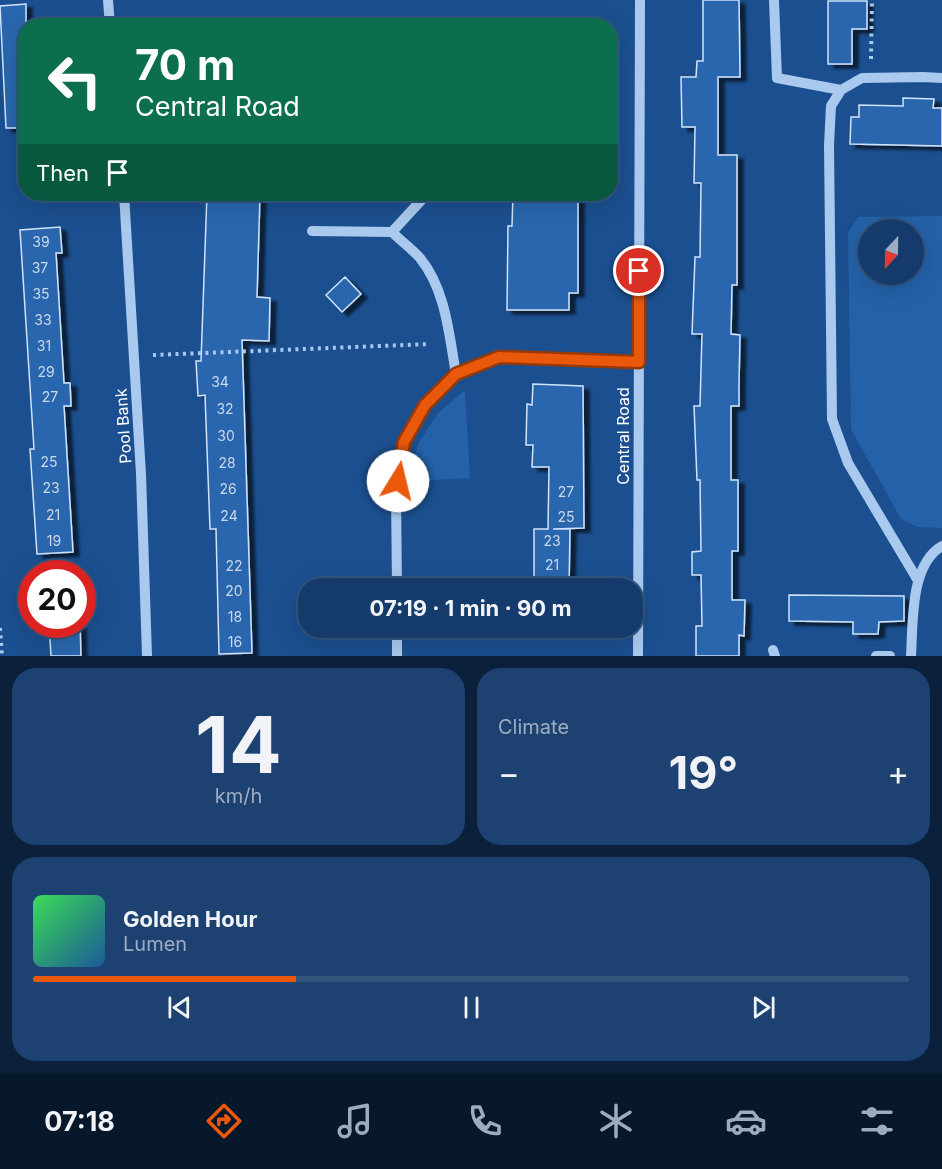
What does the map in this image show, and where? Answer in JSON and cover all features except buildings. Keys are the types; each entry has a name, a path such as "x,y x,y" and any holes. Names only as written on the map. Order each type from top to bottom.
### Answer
{"street":[{"path":"108,0 109,18"},
{"name":"Central Road","path":"638,656 640,0"},
{"path":"774,0 777,78 841,90"},
{"path":"917,579 848,463 832,419 829,146 831,106 841,90 862,78 942,78"},
{"name":"Pool Bank","path":"124,201 141,474 147,656"},
{"path":"392,232 421,201"},
{"path":"312,231 392,232 420,258 435,283 444,309 456,374"},
{"path":"397,578 396,494 404,442 425,405 456,374 499,357 639,362"},
{"path":"910,656 917,579 934,550 942,546"},
{"path":"397,638 398,656"},
{"path":"876,656 890,656"}],"path":[{"path":"870,78 872,0"},
{"path":"134,356 450,344"},
{"path":"0,628 2,656"}],"shaded area":[{"path":"942,216 942,528 918,527 901,519 851,429 848,233 858,217"},
{"path":"465,390 470,478 415,481 409,479 418,444 438,413"}],"route":[{"path":"398,481 404,442 425,405 456,374 499,357 639,362 639,271"}]}
